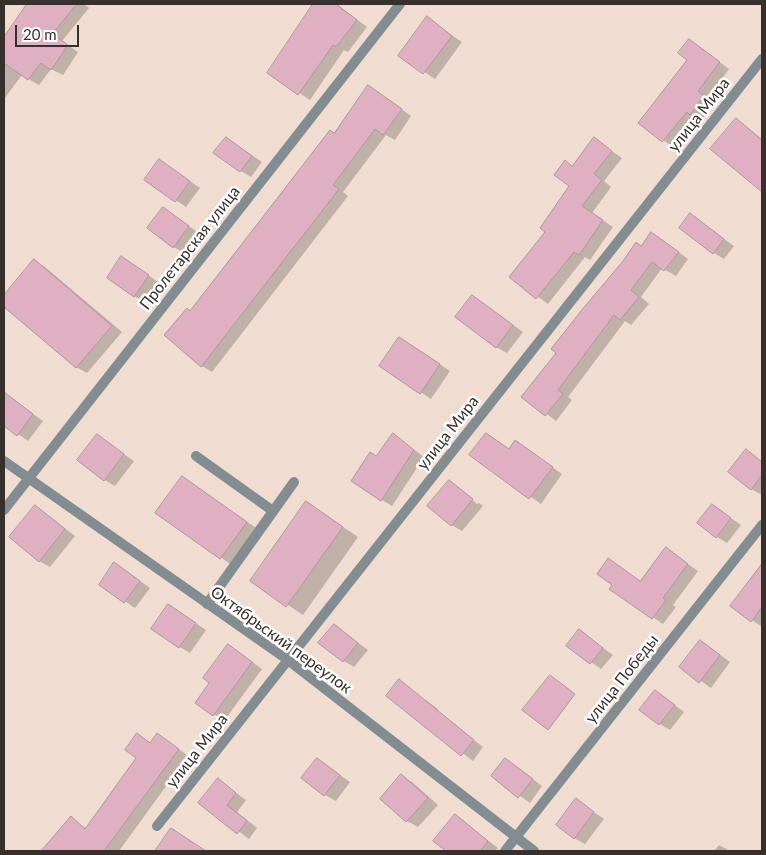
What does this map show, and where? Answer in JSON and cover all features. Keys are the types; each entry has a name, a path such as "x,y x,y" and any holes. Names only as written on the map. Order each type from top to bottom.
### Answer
{"street":[{"name":"Пролетарская улица","path":"4,510 400,4"},
{"name":"улица Мира","path":"157,826 762,59"},
{"path":"196,456 273,511"},
{"name":"Октябрьский переулок","path":"4,461 288,660 534,851"},
{"path":"207,604 294,482"},
{"name":"улица Победы","path":"506,851 762,525"}],"building":[{"path":"27,4 77,4 52,34 68,45 51,70 41,63 28,80 4,63 4,37"},
{"path":"313,4 336,4 357,20 336,47 333,45 298,95 267,73"},
{"path":"427,16 452,36 423,74 398,56"},
{"path":"689,39 720,62 698,91 704,96 690,115 687,112 662,142 638,123 687,60 678,53"},
{"path":"368,85 402,109 383,135 375,129 333,185 339,189 201,367 164,335 187,308 190,311 330,130 334,133"},
{"path":"736,118 762,140 762,192 710,149"},
{"path":"226,137 252,156 240,172 213,153"},
{"path":"594,137 612,151 594,174 602,180 582,206 603,220 579,255 574,252 536,299 509,277 545,232 540,228 569,186 554,175 565,160 572,166"},
{"path":"159,159 190,181 175,202 144,180"},
{"path":"163,207 189,226 173,248 147,228"},
{"path":"690,213 724,239 713,254 679,228"},
{"path":"651,232 679,252 664,271 652,262 631,290 639,297 620,320 614,315 558,390 563,394 545,416 521,397 556,353 551,349 623,261 636,242 641,246"},
{"path":"121,256 149,275 134,297 107,278"},
{"path":"34,259 112,326 76,368 4,307 4,295"},
{"path":"472,295 513,325 496,348 455,317"},
{"path":"399,337 440,364 420,394 379,366"},
{"path":"4,392 33,414 17,436 4,426"},
{"path":"393,433 414,450 381,501 351,481 370,452 376,456"},
{"path":"486,433 509,449 515,440 553,467 529,499 469,455"},
{"path":"97,434 124,454 104,481 77,460"},
{"path":"746,449 762,462 762,475 751,490 728,472"},
{"path":"182,476 247,522 220,559 155,513"},
{"path":"449,480 473,499 451,526 427,506"},
{"path":"306,501 343,527 286,607 250,581"},
{"path":"712,504 731,518 716,538 697,523"},
{"path":"35,505 65,529 39,562 9,537"},
{"path":"666,547 688,564 663,598 666,600 652,619 609,589 612,585 597,574 608,558 640,581"},
{"path":"114,562 140,581 124,603 99,585"},
{"path":"762,564 762,607 751,622 730,606"},
{"path":"168,604 196,623 179,648 151,629"},
{"path":"334,624 358,643 343,662 318,643"},
{"path":"579,629 603,648 590,664 566,646"},
{"path":"700,640 720,655 699,683 679,667"},
{"path":"228,644 252,662 213,716 195,703 209,683 203,678"},
{"path":"550,675 575,694 548,730 522,710"},
{"path":"399,679 474,740 461,756 386,696"},
{"path":"655,690 675,705 659,725 639,710"},
{"path":"137,733 150,743 157,733 179,749 104,851 41,851 71,816 85,829 136,758 125,750"},
{"path":"317,758 340,775 324,796 301,778"},
{"path":"505,758 533,779 518,798 491,776"},
{"path":"401,774 428,798 406,822 380,799"},
{"path":"218,778 236,793 227,805 247,821 237,834 198,803"},
{"path":"576,798 594,812 574,839 556,825"},
{"path":"455,814 488,841 480,851 446,851 433,841"},
{"path":"171,828 206,851 155,851"}]}
